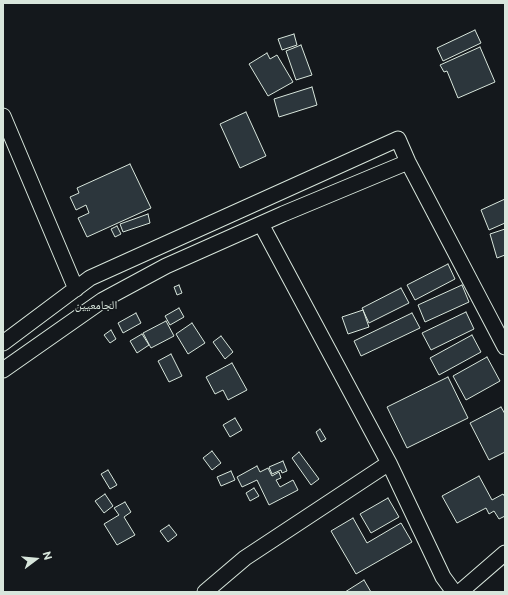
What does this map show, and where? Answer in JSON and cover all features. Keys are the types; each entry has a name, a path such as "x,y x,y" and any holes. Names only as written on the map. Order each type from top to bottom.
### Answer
{"street":[{"path":"3,116 76,289"},
{"path":"3,343 90,278 398,139 408,162 505,347"},
{"path":"3,370 103,300 166,266 260,224 408,162"},
{"path":"260,224 389,463 443,578 454,592"},
{"path":"205,592 245,558 389,463"},
{"path":"460,592 505,552"}],"building":[{"path":"475,30 481,43 443,61 437,48"},
{"path":"294,34 297,45 282,50 278,39"},
{"path":"301,45 312,75 296,80 286,51"},
{"path":"480,47 495,82 458,98 447,71 444,72 440,65"},
{"path":"267,53 270,59 277,55 293,82 268,96 249,64"},
{"path":"312,87 317,105 279,117 274,99"},
{"path":"246,112 266,156 240,168 220,124"},
{"path":"130,164 151,208 87,237 78,218 89,213 86,205 76,210 70,197 79,193 77,188"},
{"path":"505,199 505,223 489,230 481,210"},
{"path":"148,214 150,223 123,232 120,224"},
{"path":"117,226 121,234 115,237 111,229"},
{"path":"505,229 505,255 497,258 490,234"},
{"path":"448,264 455,279 415,300 407,285"},
{"path":"179,285 182,293 177,295 174,287"},
{"path":"462,285 469,302 425,322 418,305"},
{"path":"401,288 409,303 369,323 362,308"},
{"path":"179,308 184,317 170,325 165,316"},
{"path":"363,310 369,327 348,334 342,317"},
{"path":"466,312 474,329 431,350 422,333"},
{"path":"136,313 141,323 123,333 118,323"},
{"path":"412,313 420,328 361,356 354,341"},
{"path":"166,321 174,336 151,348 143,333"},
{"path":"192,323 205,343 188,354 176,334"},
{"path":"111,330 116,339 110,343 104,335"},
{"path":"142,334 149,345 137,353 130,341"},
{"path":"472,335 481,352 439,375 430,358"},
{"path":"221,336 233,352 225,359 213,342"},
{"path":"171,354 182,376 169,382 158,361"},
{"path":"487,357 500,381 466,400 453,376"},
{"path":"232,363 247,390 228,400 223,390 215,394 206,377"},
{"path":"448,377 468,418 407,448 387,407"},
{"path":"501,407 505,414 505,452 489,460 470,423"},
{"path":"235,418 242,430 230,437 223,425"},
{"path":"320,429 326,439 321,442 316,432"},
{"path":"212,451 221,463 212,470 203,458"},
{"path":"299,452 319,479 311,485 292,458"},
{"path":"283,461 287,471 282,473 281,470 272,474 269,467"},
{"path":"257,466 260,472 268,468 272,476 279,472 281,478 276,480 280,487 293,480 298,490 269,505 257,480 242,487 237,477"},
{"path":"108,470 117,485 110,489 101,474"},
{"path":"231,471 235,480 221,486 217,477"},
{"path":"479,476 492,500 503,494 505,497 505,516 499,519 494,511 489,514 486,508 457,523 442,496"},
{"path":"254,488 259,496 250,501 246,493"},
{"path":"105,494 113,506 104,513 95,501"},
{"path":"388,498 399,517 371,533 360,514"},
{"path":"125,502 131,512 124,517 135,535 117,545 104,524 119,515 114,508"},
{"path":"353,518 367,543 401,523 412,542 356,574 331,531"},
{"path":"169,525 177,535 168,542 160,531"},
{"path":"364,580 371,592 345,592"}],"district":[{"name":"الجامعيين","path":"96,305"}]}
